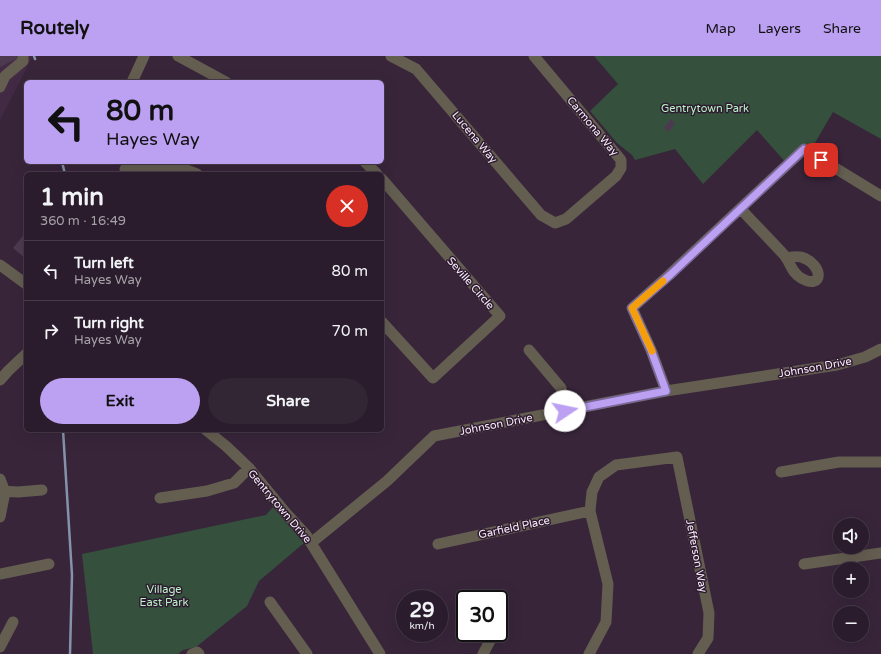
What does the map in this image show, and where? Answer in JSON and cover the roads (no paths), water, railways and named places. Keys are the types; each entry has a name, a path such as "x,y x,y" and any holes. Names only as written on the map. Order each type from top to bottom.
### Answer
{"street":[{"path":"0,87 5,76 23,61 23,56"},
{"path":"133,80 144,56"},
{"path":"178,56 222,80"},
{"name":"Lucena Way","path":"391,56 416,69 541,216 555,223"},
{"name":"Carmona Way","path":"534,56 621,160 621,168 616,176 566,219 555,223"},
{"path":"666,391 651,350 632,308 741,209 804,149 881,196"},
{"path":"367,164 376,172"},
{"path":"125,168 165,166 178,167 192,172"},
{"name":"Seville Circle","path":"384,181 500,316 433,378 384,324"},
{"path":"741,209 786,258"},
{"path":"0,265 24,283"},
{"name":"Johnson Drive","path":"311,543 387,481 434,436 666,391 837,365 865,357 881,349"},
{"path":"530,350 561,388 565,411"},
{"path":"0,380 24,356"},
{"name":"Gentrytown Drive","path":"208,432 249,468 306,535 380,654"},
{"name":"Jefferson Way","path":"590,511 592,492 599,477 616,465 677,457 708,613 708,638 698,654"},
{"path":"781,472 839,462 881,462"},
{"path":"160,498 207,491 234,483 249,468"},
{"path":"0,479 2,491 0,517"},
{"path":"2,491 18,492 42,490"},
{"path":"589,654 606,622 608,584 590,511"},
{"name":"Garfield Place","path":"438,544 590,511"},
{"path":"804,564 881,553"},
{"path":"0,574 48,564"},
{"path":"270,602 307,654"},
{"path":"0,647 13,622"},
{"path":"483,654 489,642"},
{"path":"192,654 197,652 199,654"}],"waterway":[{"path":"62,164 64,172"},
{"path":"63,432 72,575 70,654"}],"park label":[{"name":"Gentrytown Park","path":"705,108"},
{"name":"Village East Park","path":"164,595"}]}
